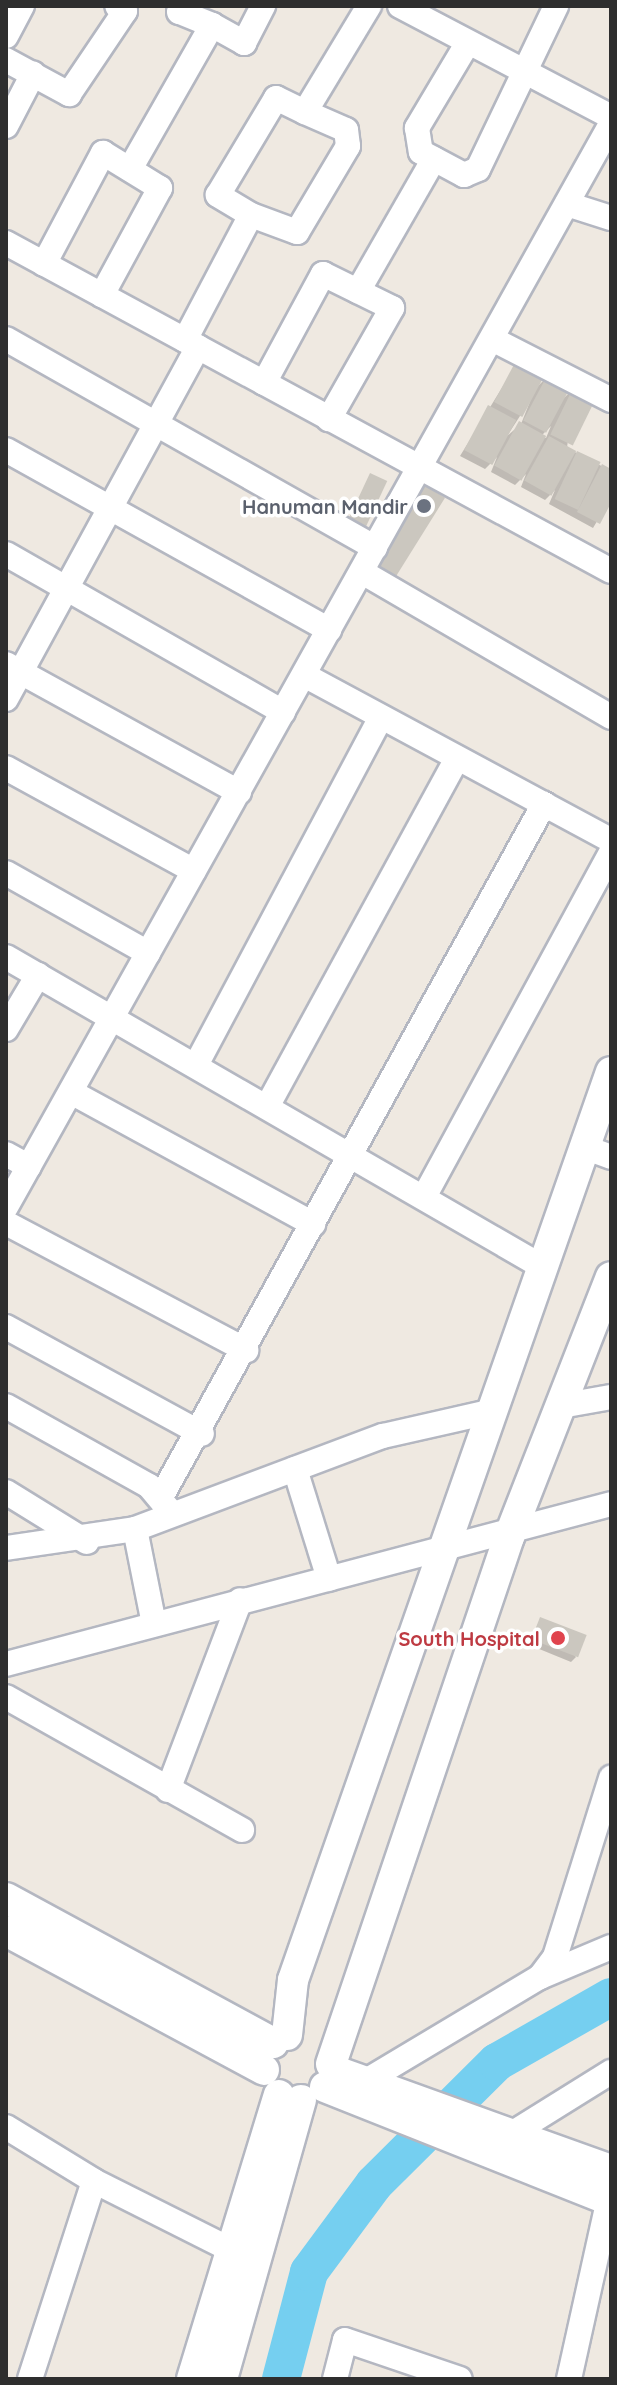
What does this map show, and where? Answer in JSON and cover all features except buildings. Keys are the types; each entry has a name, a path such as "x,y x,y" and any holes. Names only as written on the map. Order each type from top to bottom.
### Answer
{"street":[{"path":"6,36 22,6"},
{"path":"6,60 69,94 125,11 117,6"},
{"path":"182,6 179,12 212,25 244,43 263,6"},
{"path":"305,112 369,6"},
{"path":"400,6 467,44 611,117"},
{"path":"467,44 417,128 421,152 464,175 478,169 521,70 556,6"},
{"path":"130,169 212,25"},
{"path":"6,126 33,74"},
{"path":"276,98 346,130 348,146 297,232 251,215 218,195 276,98"},
{"path":"6,1207 611,124"},
{"path":"44,264 103,153 160,188 102,295"},
{"path":"358,291 434,159"},
{"path":"567,204 611,218"},
{"path":"6,699 13,668 68,586 156,424 251,215"},
{"path":"6,243 611,571"},
{"path":"264,383 323,274 392,308 329,419"},
{"path":"6,339 375,548"},
{"path":"492,339 611,400"},
{"path":"6,450 329,630"},
{"path":"6,554 68,586 283,712"},
{"path":"362,572 611,717"},
{"path":"13,668 239,792"},
{"path":"304,675 611,840"},
{"path":"196,1065 381,717"},
{"path":"268,1105 457,758"},
{"path":"6,768 194,871"},
{"path":"166,1506 313,1224 544,804"},
{"path":"424,1197 611,852"},
{"path":"6,873 148,953"},
{"path":"6,957 268,1105 541,1266"},
{"path":"6,1029 38,975"},
{"path":"299,2070 293,1980 438,1554 541,1266 598,1152 611,1072"},
{"path":"71,1092 313,1224"},
{"path":"6,1154 29,1167"},
{"path":"6,1223 246,1350"},
{"path":"222,2379 245,2257 299,2070 611,1277"},
{"path":"6,1327 202,1434"},
{"path":"560,1406 611,1397"},
{"path":"6,1406 166,1506"},
{"path":"6,1548 87,1542 135,1529 166,1506 295,1469 383,1436 489,1412"},
{"path":"295,1469 329,1579"},
{"path":"6,1492 87,1542"},
{"path":"6,1664 240,1600 509,1537 611,1504"},
{"path":"135,1529 154,1624"},
{"path":"168,1790 240,1600"},
{"path":"6,1697 242,1830"},
{"path":"540,1977 555,1957 611,1778"},
{"path":"6,1898 299,2070"},
{"path":"6,1931 299,2070 377,2092 457,2125 514,2132 610,2190"},
{"path":"377,2092 540,1977 611,1947"},
{"path":"484,2151 611,2072"},
{"path":"457,2125 484,2151 610,2190"},
{"path":"6,2127 94,2181 245,2257"},
{"path":"30,2379 94,2181"},
{"path":"569,2379 610,2190"},
{"path":"192,2379 245,2257"},
{"path":"335,2379 345,2340 416,2372 460,2379"}],"waterway":[{"path":"281,2379 309,2272 374,2184 497,2062 611,1997"}],"place":[{"name":"Hanuman Mandir","path":"424,506"},
{"name":"South Hospital","path":"558,1638"}]}
